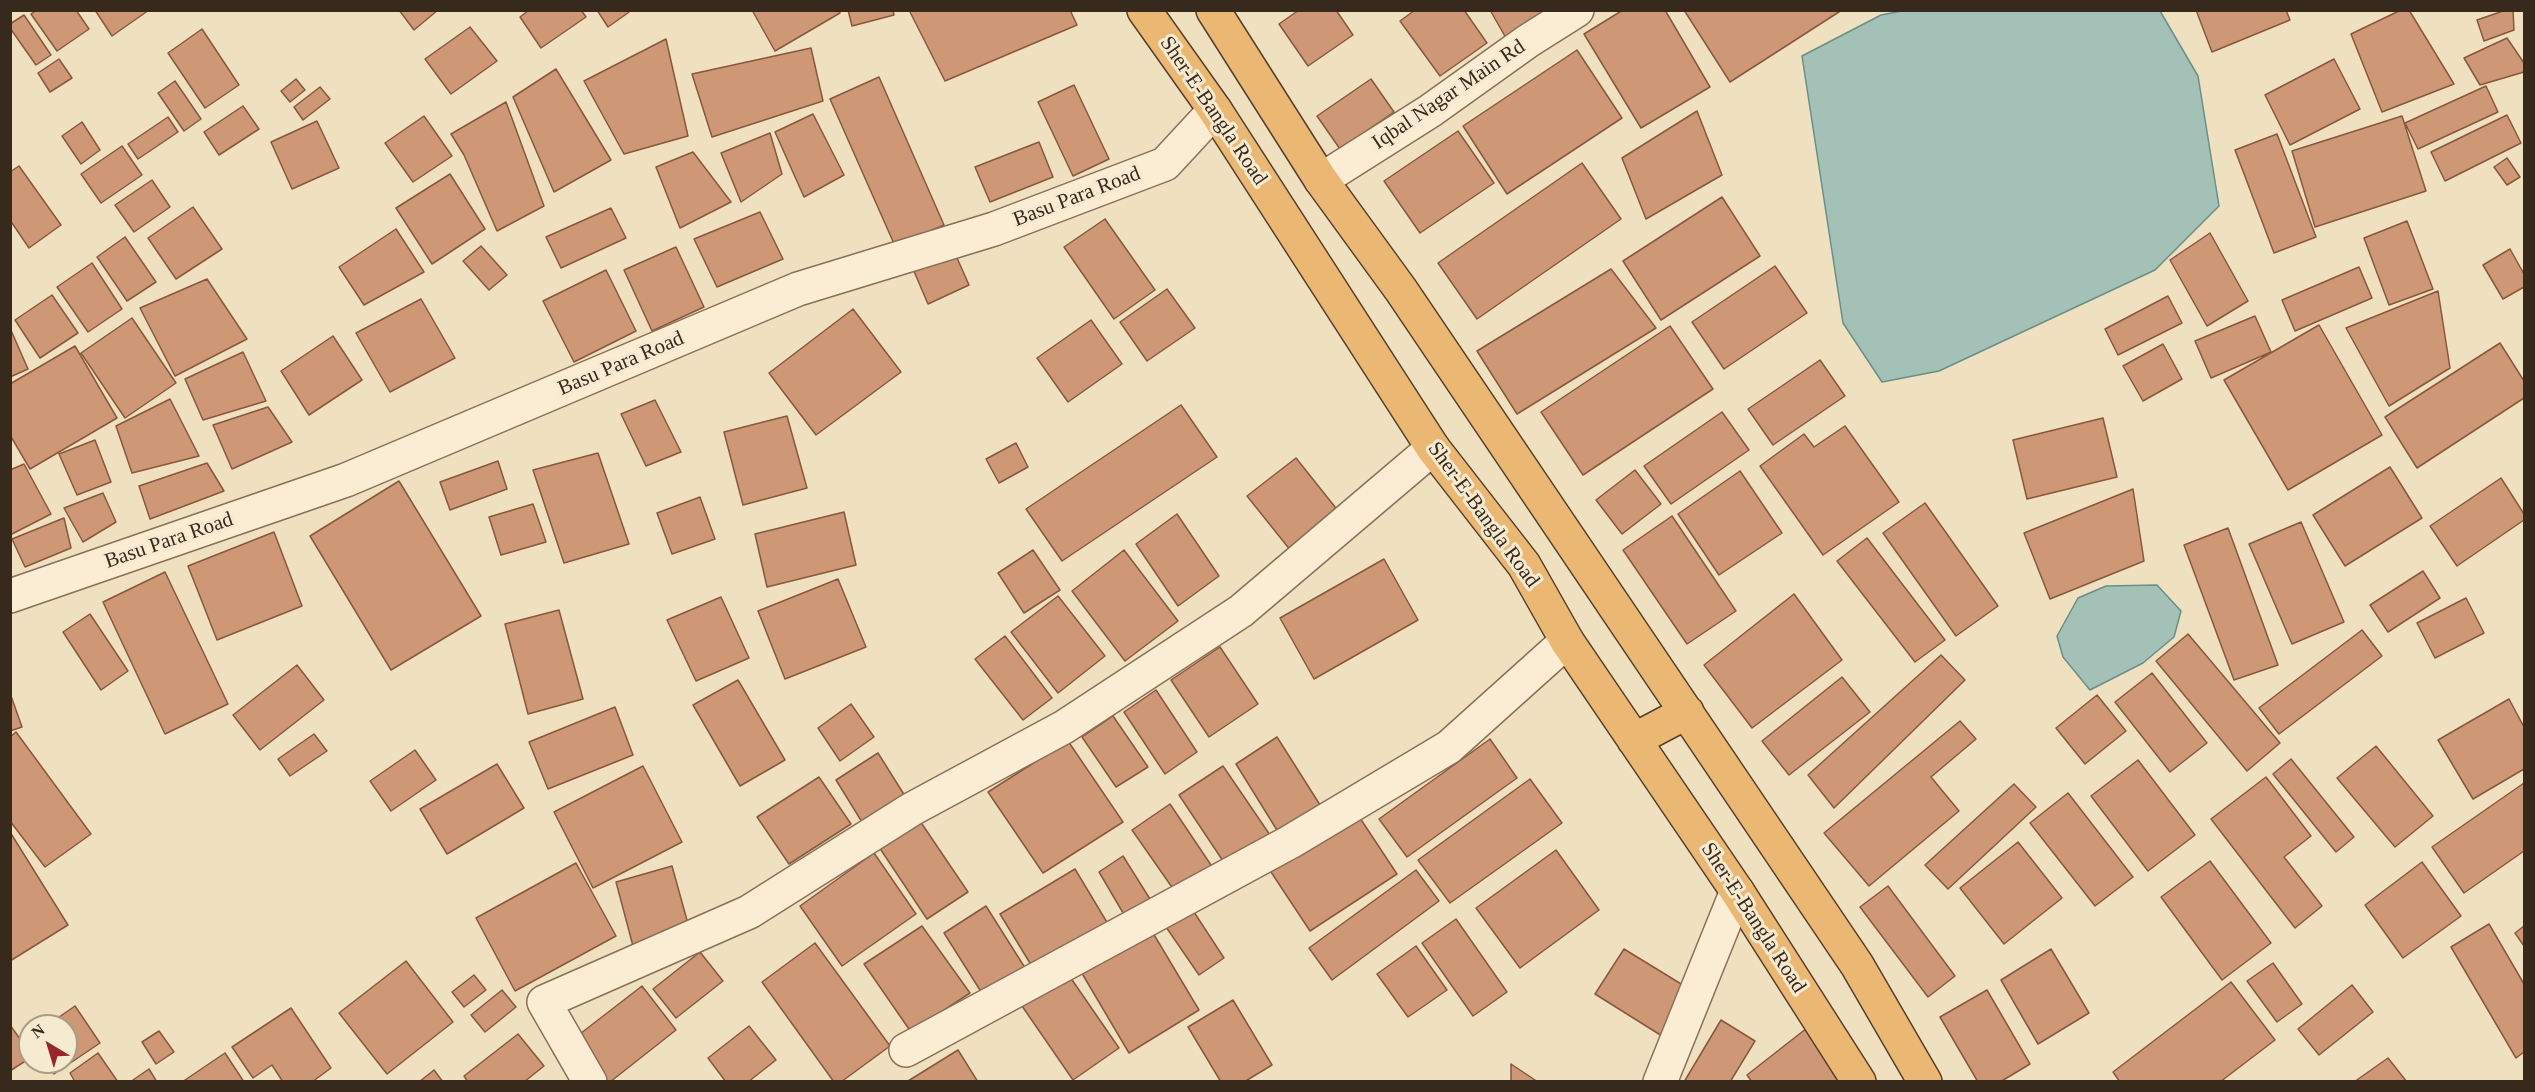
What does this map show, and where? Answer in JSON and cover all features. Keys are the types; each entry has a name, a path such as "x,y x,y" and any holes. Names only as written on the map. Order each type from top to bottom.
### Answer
{"highway":[{"name":"Sher-E-Bangla Road","path":"1144,10 1215,110 1433,448 1524,565 1567,641 1737,891 1859,1082"},
{"path":"1213,10 1321,180 1401,290 1857,965 1925,1082"},
{"path":"1634,740 1687,712"}],"street":[{"name":"Iqbal Nagar Main Rd","path":"1321,180 1431,111 1528,41 1577,10"},
{"name":"Basu Para Road","path":"15,584 346,480 798,289 994,229 1165,164 1215,110"},
{"path":"590,1082 544,1002 749,912 912,809 1064,728 1241,611 1433,448"},
{"path":"906,1050 1290,842 1449,747 1567,641"},
{"path":"1660,1082 1737,891"}],"water":[{"path":"1902,11 2160,11 2198,76 2219,206 2155,270 1939,371 1882,382 1843,323 1802,56 1881,15"},
{"path":"2157,585 2181,611 2174,637 2143,663 2090,690 2063,657 2057,636 2078,598 2106,586"}],"building":[{"path":"37,10 76,10 89,29 57,51 31,14"},
{"path":"95,10 149,10 112,36"},
{"path":"399,10 438,10 414,30"},
{"path":"529,10 581,10 586,17 541,48 520,17"},
{"path":"597,10 632,10 608,27"},
{"path":"752,10 839,10 840,13 775,51"},
{"path":"848,10 893,10 894,15 852,26"},
{"path":"909,10 1070,10 1077,25 945,81"},
{"path":"1299,10 1336,10 1353,35 1308,66 1279,24"},
{"path":"1415,10 1464,10 1487,43 1440,76 1400,21"},
{"path":"1490,10 1553,10 1506,38"},
{"path":"1623,10 1665,10 1710,87 1641,128 1584,34"},
{"path":"1684,10 1842,10 1730,82"},
{"path":"2196,10 2286,10 2290,20 2212,52"},
{"path":"2401,10 2409,10 2454,84 2382,112 2351,34"},
{"path":"2506,10 2513,10 2514,30 2484,41 2477,20"},
{"path":"24,15 51,55 36,65 10,28 10,24"},
{"path":"470,27 497,61 451,94 425,59"},
{"path":"202,29 239,85 205,108 168,53"},
{"path":"2507,38 2524,63 2524,72 2480,85 2464,58"},
{"path":"666,39 688,136 624,154 584,81"},
{"path":"811,48 823,101 712,137 692,74"},
{"path":"1577,50 1622,118 1507,194 1463,126"},
{"path":"59,59 72,78 50,92 38,73"},
{"path":"2334,59 2360,109 2290,145 2265,95"},
{"path":"556,69 611,160 554,192 513,97"},
{"path":"879,77 944,225 895,246 830,99"},
{"path":"296,79 305,90 290,102 281,91"},
{"path":"1371,79 1394,112 1340,149 1317,116"},
{"path":"175,81 201,119 184,131 158,93"},
{"path":"1074,85 1109,159 1073,176 1038,102"},
{"path":"2486,86 2498,112 2418,149 2405,123"},
{"path":"320,87 330,99 303,120 294,107"},
{"path":"506,102 544,206 497,231 464,155 451,134"},
{"path":"243,106 259,129 219,155 204,132"},
{"path":"1697,111 1722,175 1646,219 1622,158"},
{"path":"813,114 844,175 804,197 775,132"},
{"path":"2507,115 2521,143 2445,181 2431,152"},
{"path":"424,116 452,156 413,182 385,143"},
{"path":"2402,116 2426,191 2315,227 2292,151"},
{"path":"168,117 178,132 138,159 128,144"},
{"path":"317,121 339,168 292,189 271,142"},
{"path":"82,122 100,150 81,164 62,136"},
{"path":"1458,131 1494,183 1420,233 1384,181"},
{"path":"770,133 782,174 741,202 721,153"},
{"path":"2277,134 2316,237 2274,253 2235,150"},
{"path":"1039,142 1053,177 990,202 975,167"},
{"path":"122,146 142,175 101,203 81,174"},
{"path":"693,152 731,202 680,228 656,167"},
{"path":"2507,158 2520,177 2507,185 2494,167"},
{"path":"1582,163 1621,219 1477,319 1438,263"},
{"path":"19,166 61,225 29,248 10,220 10,172"},
{"path":"450,174 485,229 432,264 396,208"},
{"path":"152,180 170,207 134,232 115,205"},
{"path":"1722,197 1760,256 1661,320 1623,261"},
{"path":"193,207 222,249 176,279 148,238"},
{"path":"611,208 626,238 561,268 546,237"},
{"path":"760,212 783,259 717,287 694,239"},
{"path":"1105,219 1155,290 1114,319 1064,247"},
{"path":"2407,221 2433,289 2389,305 2364,238"},
{"path":"396,229 424,272 364,305 339,267"},
{"path":"2210,233 2248,301 2207,326 2170,260"},
{"path":"125,237 156,282 127,301 97,257"},
{"path":"481,246 507,275 489,290 463,261"},
{"path":"676,247 704,307 652,331 624,270"},
{"path":"2510,249 2524,274 2524,287 2503,299 2483,265"},
{"path":"954,251 969,285 928,304 913,269"},
{"path":"92,263 122,309 88,332 57,287"},
{"path":"1775,266 1807,313 1724,369 1692,322"},
{"path":"2359,267 2372,298 2295,331 2282,300"},
{"path":"1611,269 1656,328 1517,414 1477,351"},
{"path":"606,270 636,331 574,362 543,301"},
{"path":"207,279 247,339 175,376 140,308"},
{"path":"1167,289 1195,328 1147,361 1120,322"},
{"path":"2438,291 2450,368 2389,406 2346,328"},
{"path":"52,295 78,333 40,358 15,320"},
{"path":"2168,296 2182,323 2118,355 2105,329"},
{"path":"421,299 455,358 390,392 356,333"},
{"path":"853,309 901,372 816,435 769,373"},
{"path":"2255,316 2271,352 2211,378 2195,341"},
{"path":"132,318 176,383 125,418 81,353"},
{"path":"1091,320 1122,364 1068,402 1037,358"},
{"path":"2319,325 2382,435 2288,490 2224,380"},
{"path":"1670,326 1713,389 1583,475 1541,412"},
{"path":"10,328 28,369 10,377"},
{"path":"333,336 362,380 309,415 281,371"},
{"path":"2500,343 2524,381 2524,398 2417,468 2385,417"},
{"path":"2163,344 2182,379 2143,401 2123,366"},
{"path":"75,346 117,418 30,469 10,435 10,384"},
{"path":"243,352 266,401 203,420 185,379"},
{"path":"1820,360 1845,396 1773,445 1748,409"},
{"path":"170,399 199,456 132,473 116,426"},
{"path":"655,400 681,452 646,466 621,414"},
{"path":"1181,405 1217,457 1062,561 1026,509"},
{"path":"268,407 292,442 232,469 213,425"},
{"path":"1722,412 1749,450 1671,504 1644,466"},
{"path":"787,416 807,488 743,505 724,432"},
{"path":"2103,418 2117,477 2027,499 2013,440"},
{"path":"1845,426 1899,502 1823,555 1760,466 1804,434 1814,447"},
{"path":"95,440 111,482 77,495 59,454"},
{"path":"1016,443 1028,467 999,483 986,459"},
{"path":"598,453 629,544 564,563 533,470"},
{"path":"1296,458 1351,527 1303,566 1247,496"},
{"path":"498,461 507,489 450,510 440,482"},
{"path":"207,463 224,491 150,519 139,486"},
{"path":"24,464 51,514 10,535 10,470"},
{"path":"2390,467 2422,518 2345,566 2313,515"},
{"path":"1635,470 1661,504 1622,534 1596,500"},
{"path":"1740,471 1782,533 1719,575 1678,514"},
{"path":"2501,478 2524,514 2524,520 2457,566 2430,526"},
{"path":"399,481 481,616 391,670 310,536"},
{"path":"2133,489 2144,561 2050,599 2024,533"},
{"path":"103,493 116,522 83,542 64,508"},
{"path":"700,497 715,539 672,554 657,513"},
{"path":"1925,503 1998,606 1956,636 1883,533"},
{"path":"533,504 546,542 501,555 489,517"},
{"path":"844,512 856,565 767,587 755,534"},
{"path":"1177,514 1219,576 1178,606 1136,544"},
{"path":"1672,516 1736,611 1687,644 1623,550"},
{"path":"64,518 71,548 25,567 12,539"},
{"path":"2301,522 2344,622 2292,644 2249,544"},
{"path":"2228,528 2278,665 2234,680 2184,545"},
{"path":"274,532 302,606 217,640 188,566"},
{"path":"1867,538 1945,640 1915,662 1837,561"},
{"path":"1033,550 1060,590 1024,613 998,573"},
{"path":"1124,550 1178,621 1125,661 1072,591"},
{"path":"1384,559 1418,620 1314,679 1280,618"},
{"path":"2423,571 2440,598 2388,632 2370,605"},
{"path":"165,572 228,704 165,734 103,602"},
{"path":"838,579 866,647 785,679 758,611"},
{"path":"1794,594 1842,660 1752,728 1704,665"},
{"path":"1058,596 1105,656 1058,693 1011,632"},
{"path":"721,597 749,658 696,681 667,620"},
{"path":"2466,598 2484,633 2435,658 2417,623"},
{"path":"559,610 583,699 528,714 505,624"},
{"path":"90,614 128,671 101,690 63,632"},
{"path":"2362,630 2382,656 2279,734 2259,708"},
{"path":"2188,634 2280,743 2247,771 2156,661"},
{"path":"1005,636 1052,698 1023,720 975,659"},
{"path":"1220,647 1258,704 1209,737 1171,680"},
{"path":"1941,655 1965,680 1834,808 1808,775"},
{"path":"297,665 324,700 260,750 233,715"},
{"path":"2152,673 2207,743 2170,772 2115,702"},
{"path":"1842,677 1870,712 1789,775 1762,741"},
{"path":"738,680 785,760 740,786 693,705"},
{"path":"1156,690 1197,752 1165,774 1124,712"},
{"path":"10,693 22,727 10,731"},
{"path":"2097,695 2126,731 2085,764 2056,728"},
{"path":"2509,699 2524,727 2524,769 2473,799 2438,740"},
{"path":"851,704 874,737 840,761 818,728"},
{"path":"615,707 633,755 548,789 529,742"},
{"path":"1113,716 1148,767 1116,787 1082,737"},
{"path":"1960,721 1976,739 1931,777 1959,811 1869,886 1824,833"},
{"path":"16,732 91,834 45,867 10,821 10,737"},
{"path":"314,734 327,751 290,776 278,759"},
{"path":"1277,737 1322,808 1280,835 1236,764"},
{"path":"1490,739 1517,778 1407,857 1379,819"},
{"path":"1068,741 1123,822 1043,873 988,792"},
{"path":"2376,746 2433,816 2395,847 2337,778"},
{"path":"415,750 436,780 391,811 370,781"},
{"path":"878,753 905,796 862,822 836,780"},
{"path":"2291,759 2354,837 2336,852 2273,774"},
{"path":"2138,760 2195,835 2148,871 2091,796"},
{"path":"497,764 524,808 447,854 420,809"},
{"path":"643,766 682,842 593,888 554,812"},
{"path":"1223,766 1270,835 1225,864 1179,795"},
{"path":"819,777 851,824 789,864 757,817"},
{"path":"2266,777 2311,836 2284,857 2322,906 2295,928 2211,819"},
{"path":"1530,779 1562,823 1450,903 1418,860"},
{"path":"2524,783 2524,851 2464,893 2432,847"},
{"path":"2014,784 2036,807 1948,889 1925,865"},
{"path":"2068,793 2133,877 2095,906 2030,823"},
{"path":"1170,804 1213,868 1176,893 1132,830"},
{"path":"1356,812 1397,874 1310,931 1269,869"},
{"path":"920,821 968,892 927,919 879,847"},
{"path":"10,832 68,925 10,961"},
{"path":"2018,842 2062,898 2004,944 1960,888"},
{"path":"1556,850 1599,910 1520,968 1476,908"},
{"path":"874,853 916,914 842,966 800,906"},
{"path":"1123,856 1155,907 1129,923 1099,872"},
{"path":"2210,861 2271,943 2222,980 2161,897"},
{"path":"2422,862 2461,916 2403,958 2365,905"},
{"path":"576,863 616,936 515,991 476,918"},
{"path":"672,866 690,931 633,946 616,882"},
{"path":"1075,869 1108,924 1033,968 1000,914"},
{"path":"1416,870 1439,901 1332,980 1309,948"},
{"path":"1888,886 1955,976 1928,997 1860,907"},
{"path":"986,906 1027,971 985,998 944,933"},
{"path":"1192,909 1224,958 1199,975 1166,927"},
{"path":"1456,919 1507,992 1473,1016 1422,943"},
{"path":"2489,924 2524,984 2524,1052 2516,1058 2451,947"},
{"path":"922,926 970,993 911,1032 864,964"},
{"path":"2524,926 2524,946 2515,933"},
{"path":"1150,928 1199,1010 1129,1053 1080,970"},
{"path":"815,943 890,1046 841,1082 834,1082 762,982"},
{"path":"1416,946 1447,990 1408,1017 1377,974"},
{"path":"1624,949 1691,990 1662,1036 1595,994"},
{"path":"2051,949 2089,1013 2038,1044 2001,980"},
{"path":"700,952 723,981 676,1018 653,989"},
{"path":"406,961 453,1022 387,1074 339,1013"},
{"path":"2273,963 2302,1004 2277,1022 2247,981"},
{"path":"1068,974 1119,1048 1073,1080 1022,1006"},
{"path":"474,975 486,990 464,1007 452,992"},
{"path":"2231,982 2275,1040 2220,1082 2120,1082 2113,1072"},
{"path":"2352,985 2373,1012 2319,1055 2298,1029"},
{"path":"642,986 676,1030 610,1082 575,1082 554,1054"},
{"path":"502,990 516,1007 485,1032 471,1015"},
{"path":"1987,990 2030,1064 2000,1082 1978,1082 1940,1017"},
{"path":"1233,1000 1272,1065 1244,1082 1221,1082 1188,1027"},
{"path":"75,1006 100,1043 78,1058 78,1014 63,1014"},
{"path":"291,1008 331,1068 312,1082 283,1082 272,1065 253,1078 232,1047"},
{"path":"1721,1020 1755,1041 1730,1082 1684,1082"},
{"path":"10,1025 18,1036 18,1066 10,1071"},
{"path":"749,1026 776,1060 748,1082 726,1082 708,1058"},
{"path":"1807,1028 1849,1082 1752,1082 1747,1075"},
{"path":"159,1031 174,1052 156,1064 142,1042"},
{"path":"518,1034 544,1066 524,1082 468,1082 464,1076"},
{"path":"958,1050 978,1082 908,1081"},
{"path":"98,1053 118,1082 75,1082 71,1074 78,1074 78,1067"},
{"path":"225,1053 244,1082 182,1082"},
{"path":"2388,1058 2407,1082 2354,1082"},
{"path":"1511,1064 1538,1082 1511,1082"},
{"path":"149,1069 157,1082 130,1082"},
{"path":"434,1070 443,1082 419,1082"}]}
